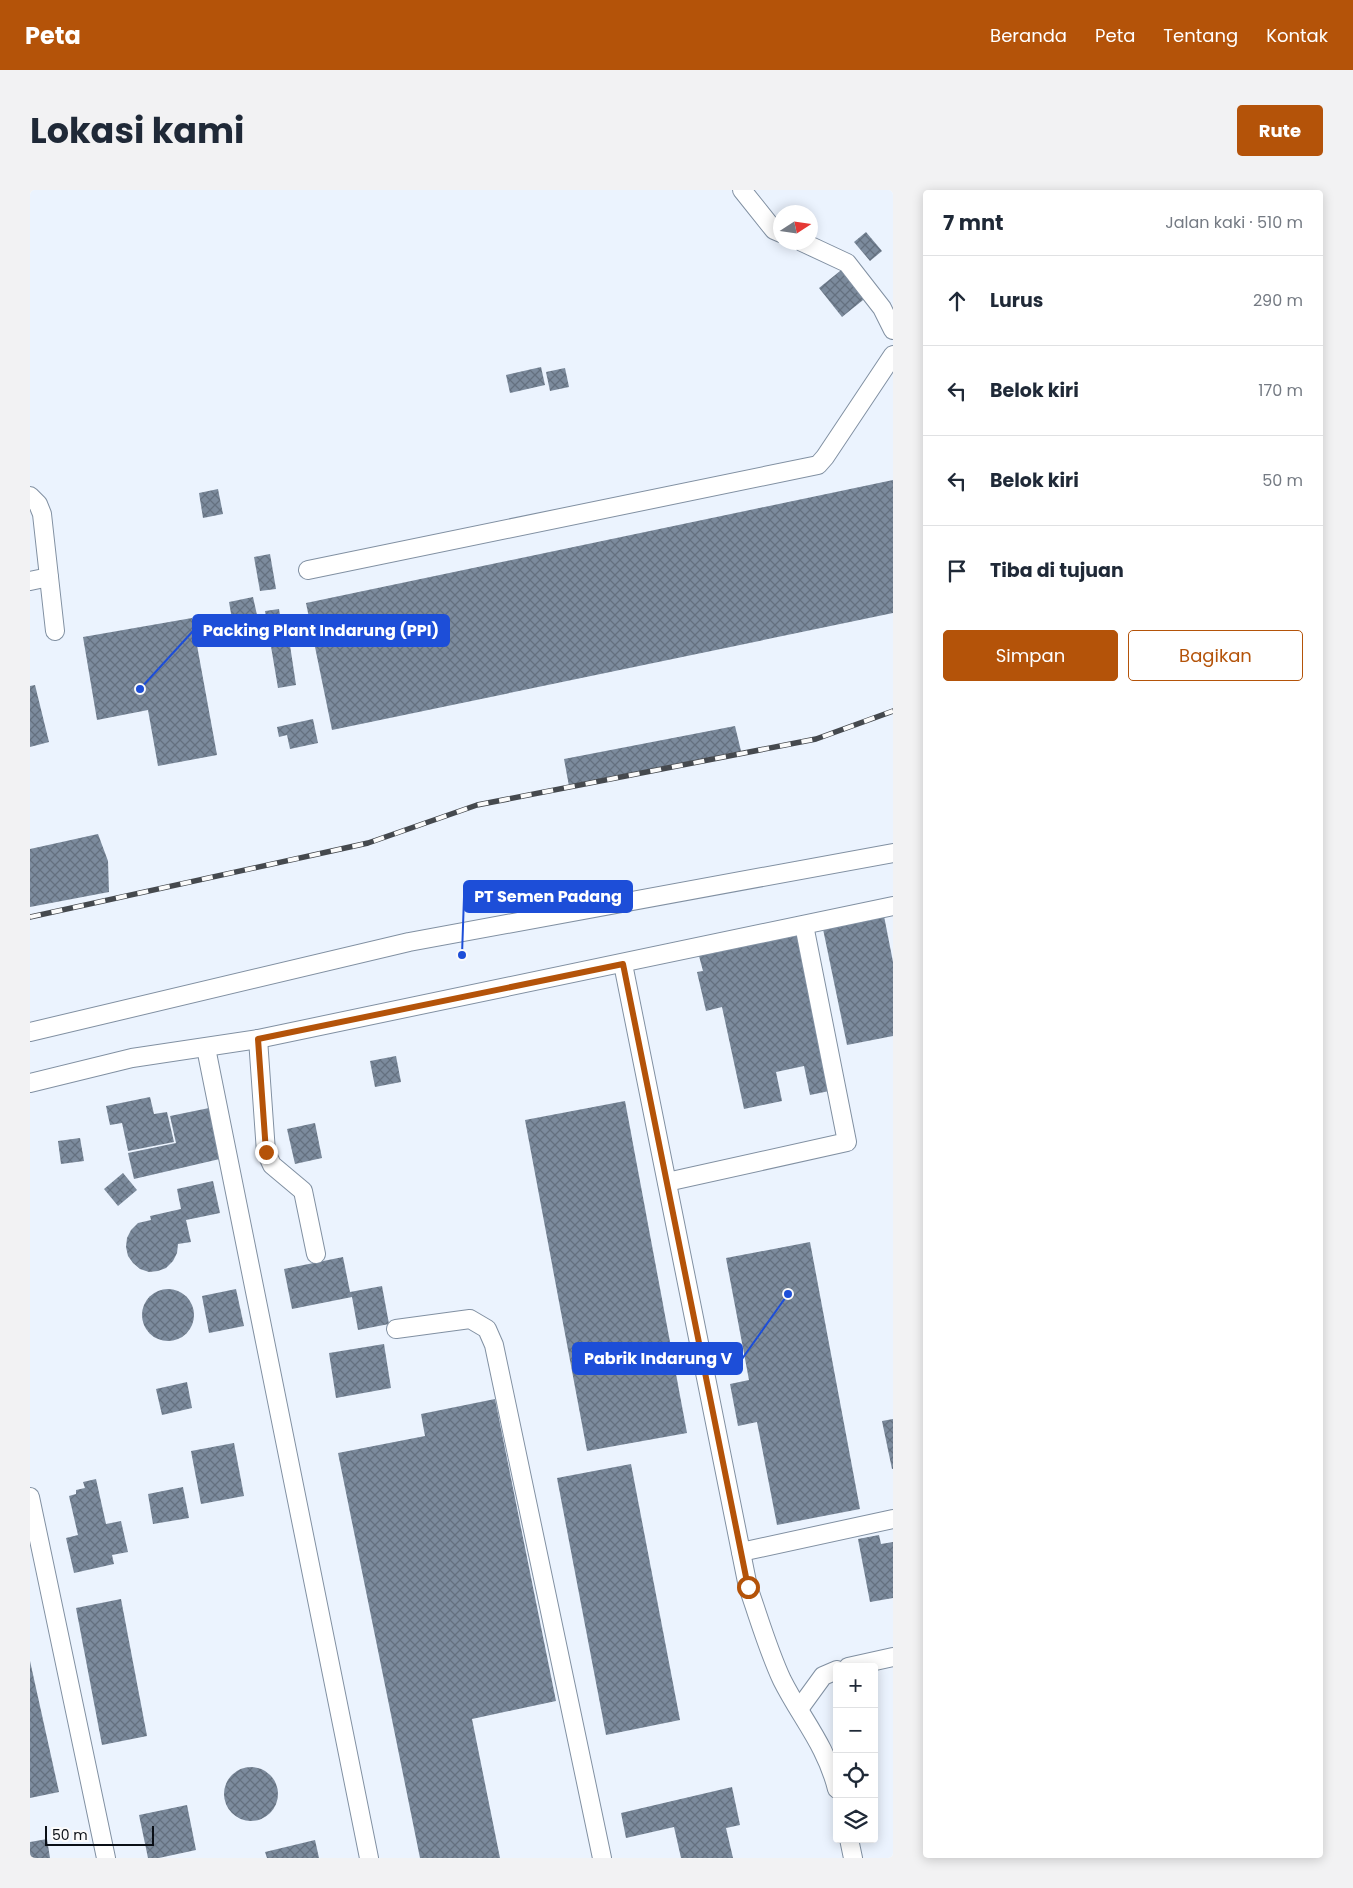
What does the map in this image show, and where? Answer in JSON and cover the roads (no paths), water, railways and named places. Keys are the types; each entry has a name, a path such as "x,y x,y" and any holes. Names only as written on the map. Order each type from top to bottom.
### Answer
{"lane":[{"path":"742,190 773,229"},
{"path":"818,249 847,263 882,308 893,330"},
{"path":"308,570 818,465 893,355"},
{"path":"30,496 38,504 42,514 54,631"},
{"path":"30,580 49,577"},
{"path":"30,1032 408,942 893,852"},
{"path":"30,1083 132,1058 258,1039 893,906"},
{"path":"667,1182 848,1142 804,925"},
{"path":"623,964 748,1587 783,1681 823,1749 833,1772"},
{"path":"258,1039 266,1152 272,1165 302,1192 307,1205 316,1254"},
{"path":"206,1048 369,1858"},
{"path":"396,1329 470,1319 487,1329 494,1345 602,1858"},
{"path":"30,1496 106,1858"},
{"path":"741,1552 893,1519"},
{"path":"866,1663 893,1657"},
{"path":"799,1709 823,1676 833,1672"},
{"path":"850,1843 853,1858"}],"railway":[{"path":"30,917 368,843 477,805 816,739 893,711"}],"place":[{"name":"Packing Plant Indarung (PPI)","path":"140,689"},
{"name":"PT Semen Padang","path":"462,955"},
{"name":"Pabrik Indarung V","path":"788,1294"}]}
